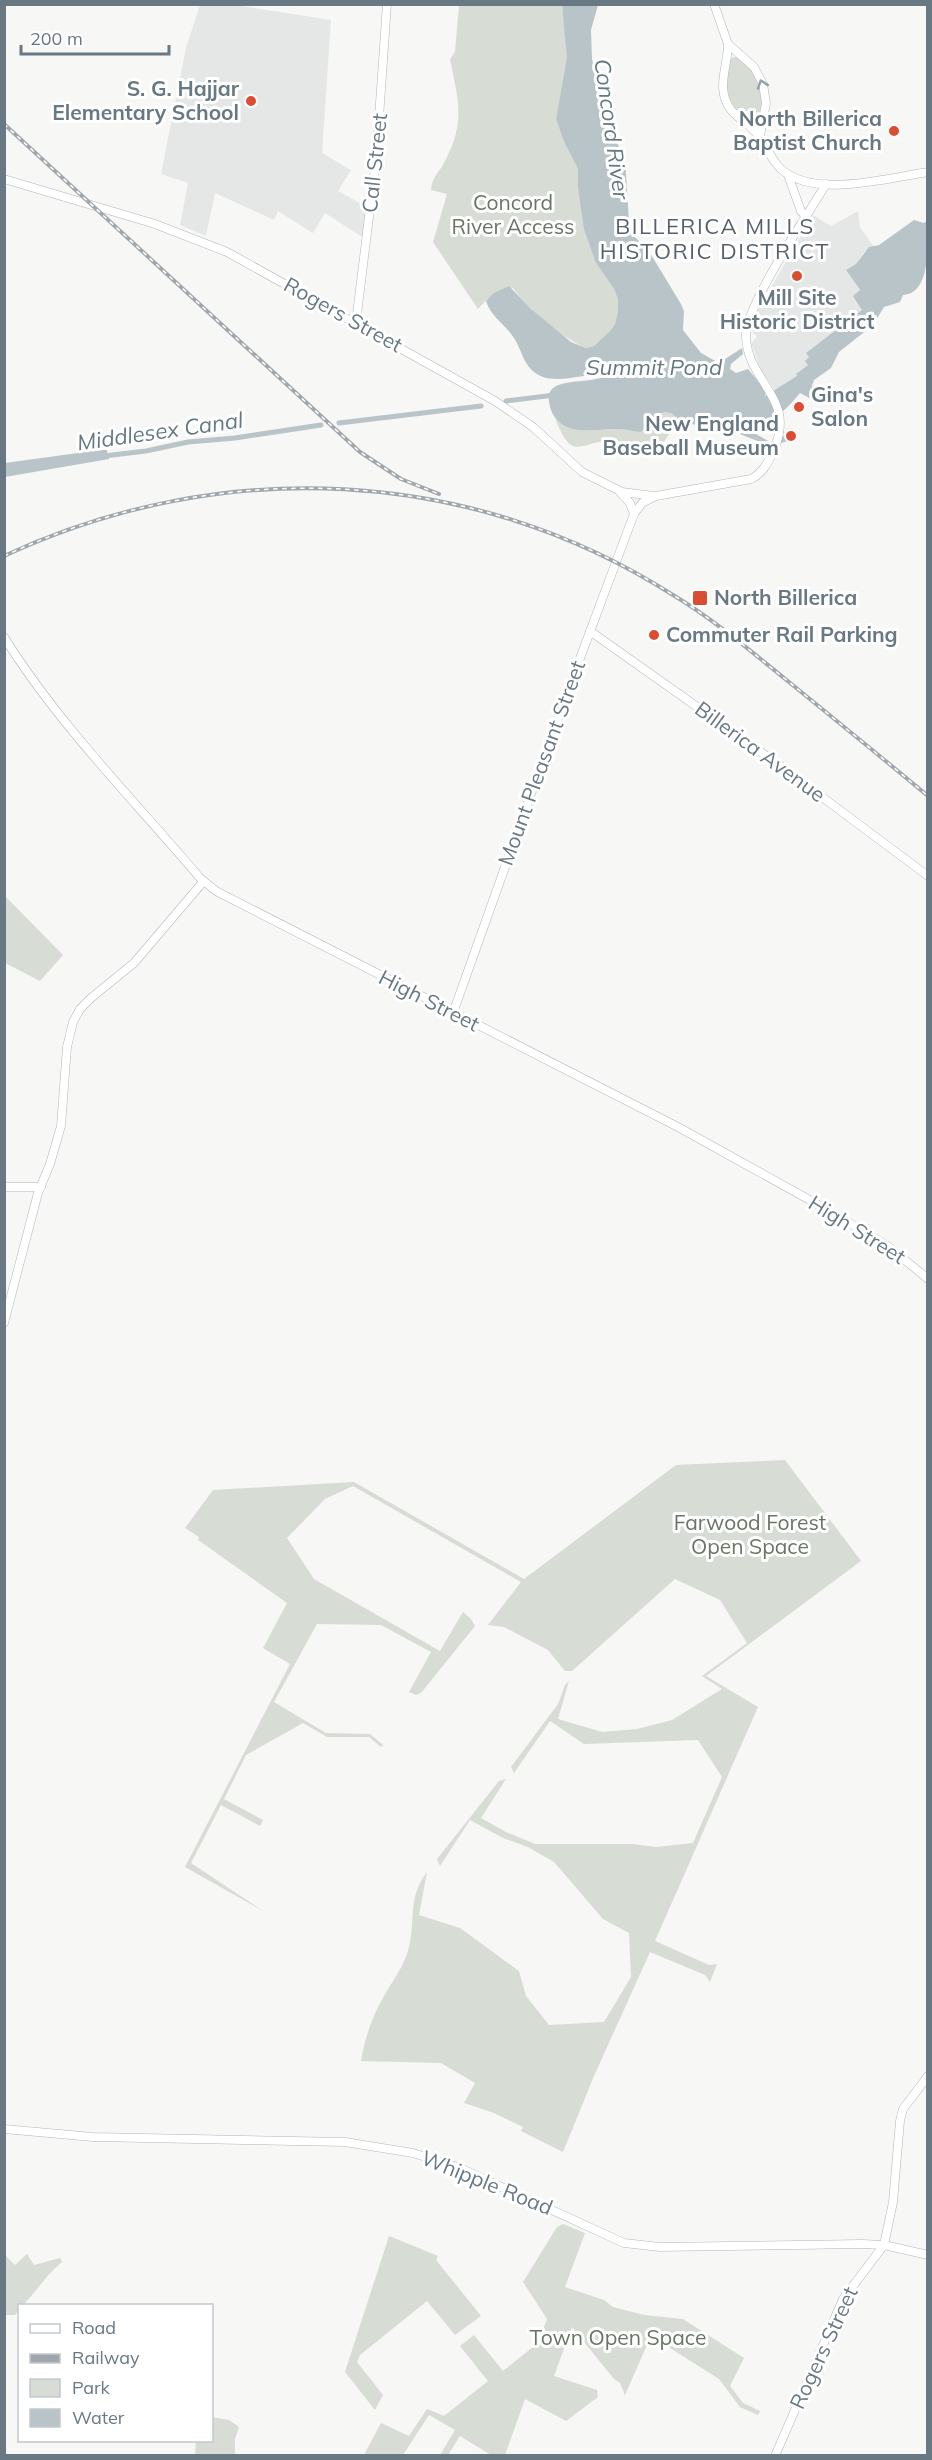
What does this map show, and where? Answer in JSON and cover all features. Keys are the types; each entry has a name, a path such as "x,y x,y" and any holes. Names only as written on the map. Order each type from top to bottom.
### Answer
{"main road":[{"name":"Call Street","path":"356,322 376,160 387,4"},
{"path":"714,4 728,44 723,76 724,96 731,110 760,136 771,158 788,175 806,182 826,184 857,183 927,172"},
{"path":"728,44 754,67 763,84 766,102 760,136"},
{"path":"788,175 801,209 807,217"},
{"name":"Rogers Street","path":"4,178 143,220 199,240 256,266 506,408 533,427 575,468 618,490 638,495 656,496"},
{"path":"618,490 627,500 634,514 642,503 656,496 751,480 764,468 777,442 780,414 771,392 749,355 746,339 747,325 756,301 826,184"},
{"name":"Mount Pleasant Street","path":"453,1013 634,514"},
{"name":"Billerica Avenue","path":"590,631 791,774 927,876"},
{"name":"High Street","path":"4,637 50,704 203,882 236,903 662,1119 835,1214 889,1247 927,1279"},
{"path":"4,1323 41,1186 61,1126 67,1047 70,1029 76,1015 91,998 134,963 203,882"},
{"path":"4,1186 41,1186"},
{"name":"Rogers Street","path":"775,2456 843,2299 884,2245 893,2202 903,2109 927,2076"},
{"name":"Whipple Road","path":"4,2129 93,2138 345,2142 404,2151 460,2168 624,2243 642,2246 884,2245 927,2255"}],"shaded area":[{"name":"S. G. Hajjar Elementary School","path":"200,5 235,5 331,20 322,153 351,170 338,191 367,207 364,238 325,213 313,233 278,211 274,220 215,193 206,236 180,225 188,183 161,174 186,48"},
{"path":"858,211 860,227 874,247 865,251 856,264 846,270 860,291 863,310 806,353 809,357 808,365 796,374 798,376 775,390 761,370 751,343 757,337 751,329 758,310 813,215 831,226"}],"green space":[{"name":"Concord River Access","path":"459,5 562,5 568,58 556,119 564,142 578,169 578,188 596,263 614,289 618,301 615,324 594,346 586,348 556,330 528,306 513,288 492,294 478,309 433,242 447,194 431,190 432,185 452,147 458,122 457,99 450,59 455,52"},
{"path":"733,57 749,63 757,72 762,83 764,97 759,123 748,125 724,96 728,62"},
{"path":"664,412 671,413 681,421 661,444 650,449 612,441 573,446 564,438 555,419 576,429 619,429 641,432 651,419"},
{"path":"4,895 63,955 40,981 5,963"},
{"name":"Farwood Forest Open Space","path":"785,1460 861,1561 706,1676 758,1707 655,1941 709,1965 717,1964 710,1982 705,1975 650,1952 594,2076 563,2152 521,2131 523,2127 494,2113 464,2103 475,2083 441,2063 361,2061 376,2011 407,1954 414,1900 427,1872 419,1915 460,1928 519,1971 526,1996 549,2025 604,2022 631,1977 629,1933 603,1919 554,1862 470,1820 440,1866 437,1859 499,1781 506,1779 481,1818 535,1844 632,1844 656,1847 693,1843 722,1777 698,1740 584,1744 550,1721 514,1773 511,1767 558,1704 565,1685 569,1681 558,1719 602,1732 637,1729 672,1720 722,1689 702,1676 747,1643 720,1600 675,1579 572,1671 565,1671 548,1650 504,1627 488,1625 521,1582 353,1486 325,1499 287,1538 314,1579 440,1651 463,1612 475,1626 421,1693 416,1695 409,1692 431,1652 381,1625 317,1624 274,1702 326,1733 370,1734 383,1745 381,1747 369,1737 327,1737 303,1723 246,1755 224,1799 263,1820 260,1826 221,1805 191,1863 263,1911 185,1867 290,1664 263,1648 287,1603 198,1540 199,1537 185,1528 213,1490 354,1482 524,1579 676,1465"},
{"path":"563,2224 585,2233 565,2287 604,2300 613,2307 644,2315 683,2319 744,2358 730,2386 743,2403 760,2411 758,2415 740,2407 719,2379 651,2336 625,2395 620,2383 614,2379 572,2327 554,2376 597,2390 598,2397 566,2421 525,2399 505,2455 491,2455 460,2436 448,2455 440,2455 455,2430 429,2415 403,2455 364,2455 381,2423 409,2436 427,2409 444,2416 488,2381 460,2346 474,2335 503,2371 538,2343 547,2319 523,2282 557,2227"},
{"name":"Town Open Space","path":"389,2236 438,2256 436,2260 481,2316 455,2335 427,2301 360,2355 357,2362 383,2395 375,2410 345,2372"},
{"path":"27,2254 34,2265 60,2258 62,2262 24,2304 18,2304 18,2311 15,2315 5,2315 5,2255 15,2265"},
{"path":"213,2417 229,2420 239,2427 235,2439 235,2455 195,2455 196,2442 213,2442"}],"water":[{"name":"Summit Pond","path":"562,5 598,5 591,30 592,60 600,82 605,118 625,159 629,222 634,236 650,253 681,304 684,311 683,330 701,353 719,363 742,348 743,354 731,364 730,369 736,373 748,369 766,391 765,396 797,376 796,374 808,365 805,361 809,357 806,353 862,310 853,296 860,290 846,270 856,264 869,247 879,245 914,220 924,223 927,221 926,266 919,286 903,295 900,302 884,307 873,325 839,352 831,368 814,380 812,386 815,393 811,399 800,393 756,434 770,442 789,435 787,441 773,446 732,431 681,421 671,413 664,412 651,419 641,432 621,429 578,430 569,428 555,417 549,402 550,391 564,383 596,379 609,374 556,379 537,374 527,364 514,338 488,307 486,301 492,294 509,286 531,309 571,342 586,348 594,346 615,324 618,300 614,289 596,263 584,229 578,188 578,169 564,142 556,119 567,58"},
{"name":"Middlesex Canal","path":"107,450 109,459 5,477 5,463"}],"waterway":[{"name":"Middlesex Canal","path":"506,401 555,395"},
{"name":"Middlesex Canal","path":"339,423 481,406"},
{"name":"Middlesex Canal","path":"104,456 146,451 188,442 235,438 321,425"}],"railway":[{"path":"4,124 360,452 401,479 439,494"},
{"path":"4,556 87,523 172,501 258,490 344,489 430,499 514,520 595,552 688,604 744,645 928,796"}],"place":[{"name":"S. G. Hajjar Elementary School","path":"251,101"},
{"name":"North Billerica Baptist Church","path":"894,131"},
{"name":"Mill Site Historic District","path":"797,276"},
{"name":"Gina's Salon","path":"799,407"},
{"name":"New England Baseball Museum","path":"791,436"},
{"name":"North Billerica","path":"700,598"},
{"name":"Commuter Rail Parking","path":"654,635"}],"district":[{"name":"BILLERICA MILLS HISTORIC DISTRICT","path":"715,238"}],"water label":[{"name":"Concord River","path":"612,129"}]}
